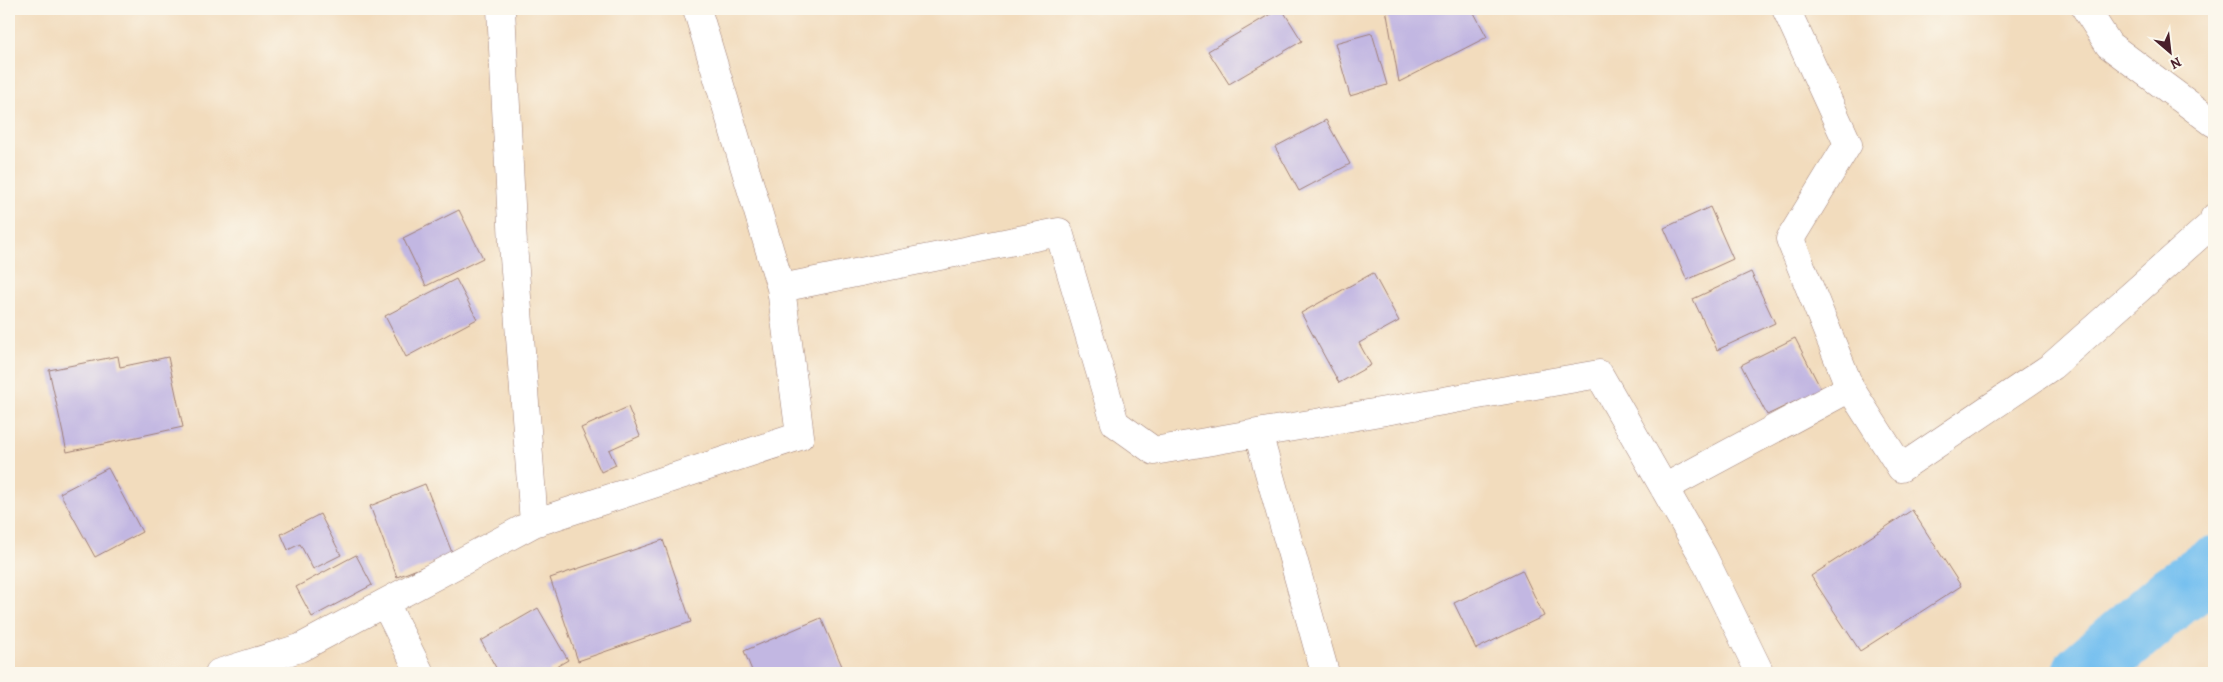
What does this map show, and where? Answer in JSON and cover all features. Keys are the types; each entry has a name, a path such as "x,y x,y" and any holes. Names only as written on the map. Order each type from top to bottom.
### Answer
{"street":[{"path":"501,9 513,244 534,523"},
{"path":"219,673 254,668 300,648 534,523 800,436 780,288 697,9"},
{"path":"1786,9 1848,144 1790,239 1850,388 1901,468 2052,366 2213,223 2214,218"},
{"path":"2086,9 2109,45 2214,123"},
{"path":"780,288 1059,232 1115,423 1154,451 1599,374 1703,556 1760,673"},
{"path":"1664,488 1850,388"},
{"path":"1258,433 1325,673"},
{"path":"385,603 420,673"}],"building":[{"path":"1282,9 1302,41 1229,84 1208,51"},
{"path":"1386,9 1472,9 1487,37 1399,82"},
{"path":"1372,33 1387,85 1350,96 1335,43"},
{"path":"1326,120 1350,164 1299,191 1275,147"},
{"path":"1710,207 1733,259 1687,280 1664,228"},
{"path":"459,210 483,258 426,286 403,238"},
{"path":"1751,272 1775,323 1717,350 1693,299"},
{"path":"1373,273 1399,321 1359,343 1371,365 1339,383 1301,313"},
{"path":"456,279 477,319 406,357 385,316"},
{"path":"1795,338 1821,389 1767,415 1741,365"},
{"path":"118,356 120,367 168,357 183,427 67,452 49,370"},
{"path":"628,407 640,436 609,450 616,465 601,472 581,428"},
{"path":"108,468 142,532 95,557 60,493"},
{"path":"425,484 453,555 397,577 370,506"},
{"path":"1912,510 1961,586 1860,651 1811,576"},
{"path":"320,514 341,555 313,569 300,544 288,550 281,534"},
{"path":"663,540 691,622 578,661 550,578"},
{"path":"356,555 372,585 312,617 296,587"},
{"path":"1522,570 1544,616 1476,649 1454,603"},
{"path":"538,608 568,660 549,671 550,673 499,673 481,641"},
{"path":"821,618 845,673 753,673 744,651"}],"waterway":[{"path":"2084,673 2174,596 2214,568"}]}
